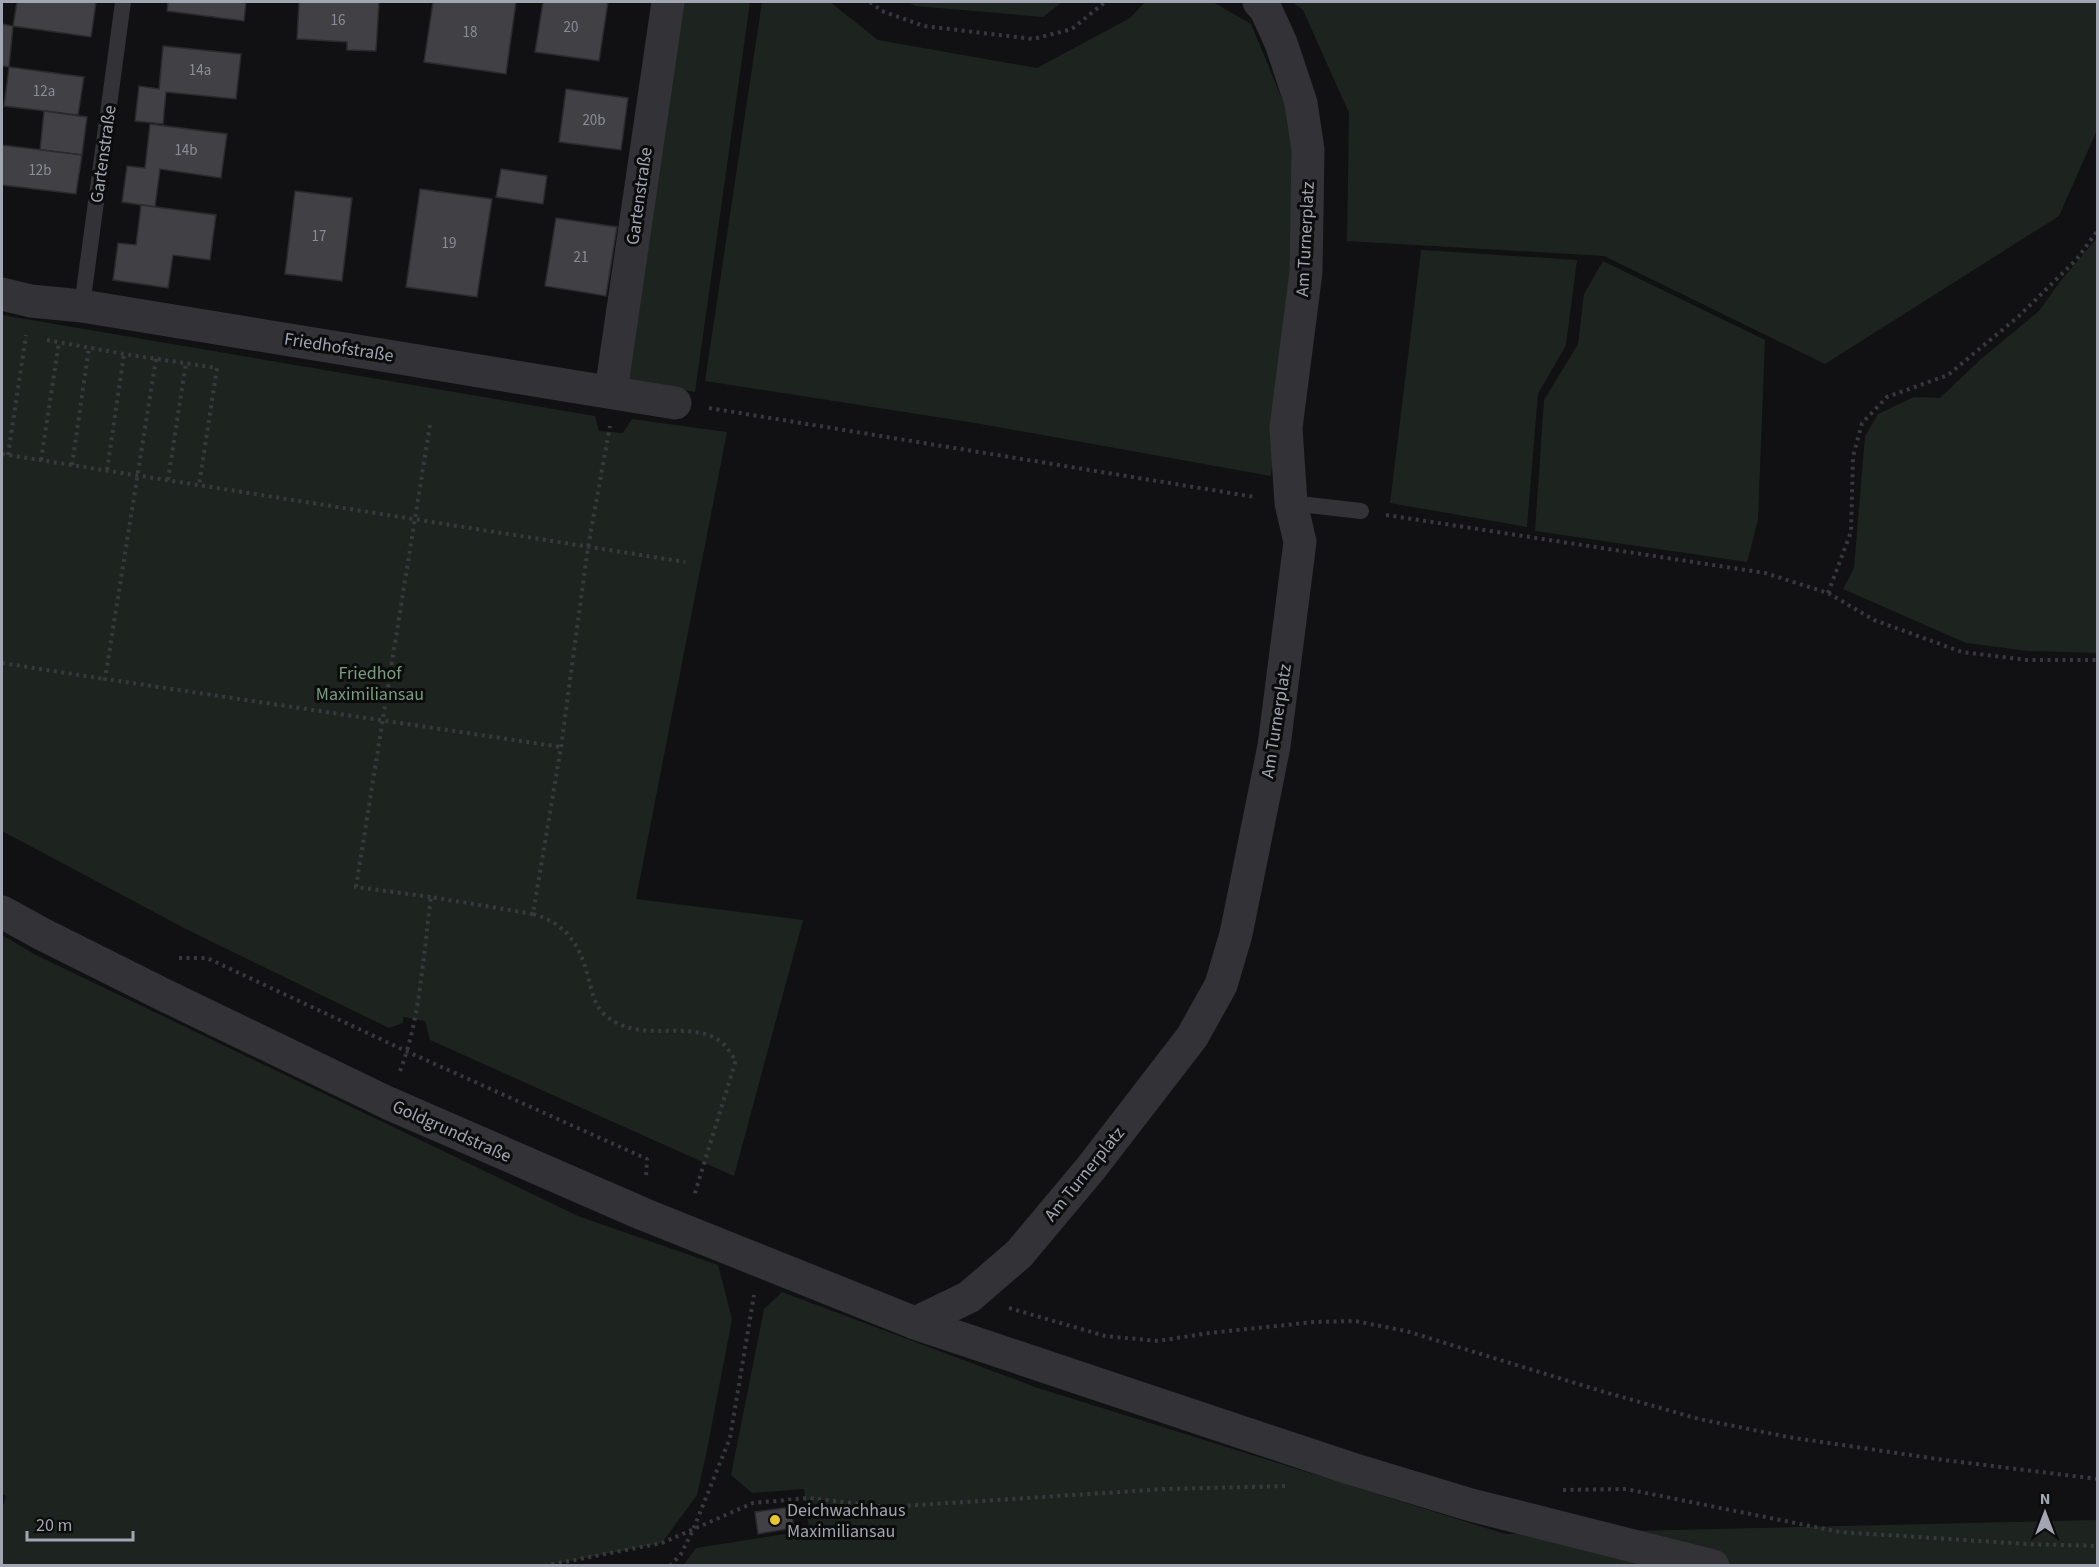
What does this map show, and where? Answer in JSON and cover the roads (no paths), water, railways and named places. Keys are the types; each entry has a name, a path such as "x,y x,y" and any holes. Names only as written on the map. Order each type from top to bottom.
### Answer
{"street":[{"name":"Gartenstraße","path":"610,391 668,2"},
{"name":"Am Turnerplatz","path":"915,1323 969,1297 1019,1254 1091,1168 1192,1037 1221,985 1236,934 1274,746 1300,542 1291,503 1286,428 1306,272 1308,150 1298,93 1281,43 1266,10 1259,2"},
{"name":"Friedhofstraße","path":"16,298 82,306 675,402"},
{"name":"Goldgrundstraße","path":"2,912 152,989 388,1103 643,1214 915,1323 1349,1468 1449,1499 1713,1566"}],"lane":[{"name":"Gartenstraße","path":"82,306 123,2"},
{"path":"1291,503 1361,511"}],"place":[{"name":"Deichwachhaus Maximiliansau","path":"775,1520"}],"park label":[{"name":"Friedhof Maximiliansau","path":"370,683"}]}
